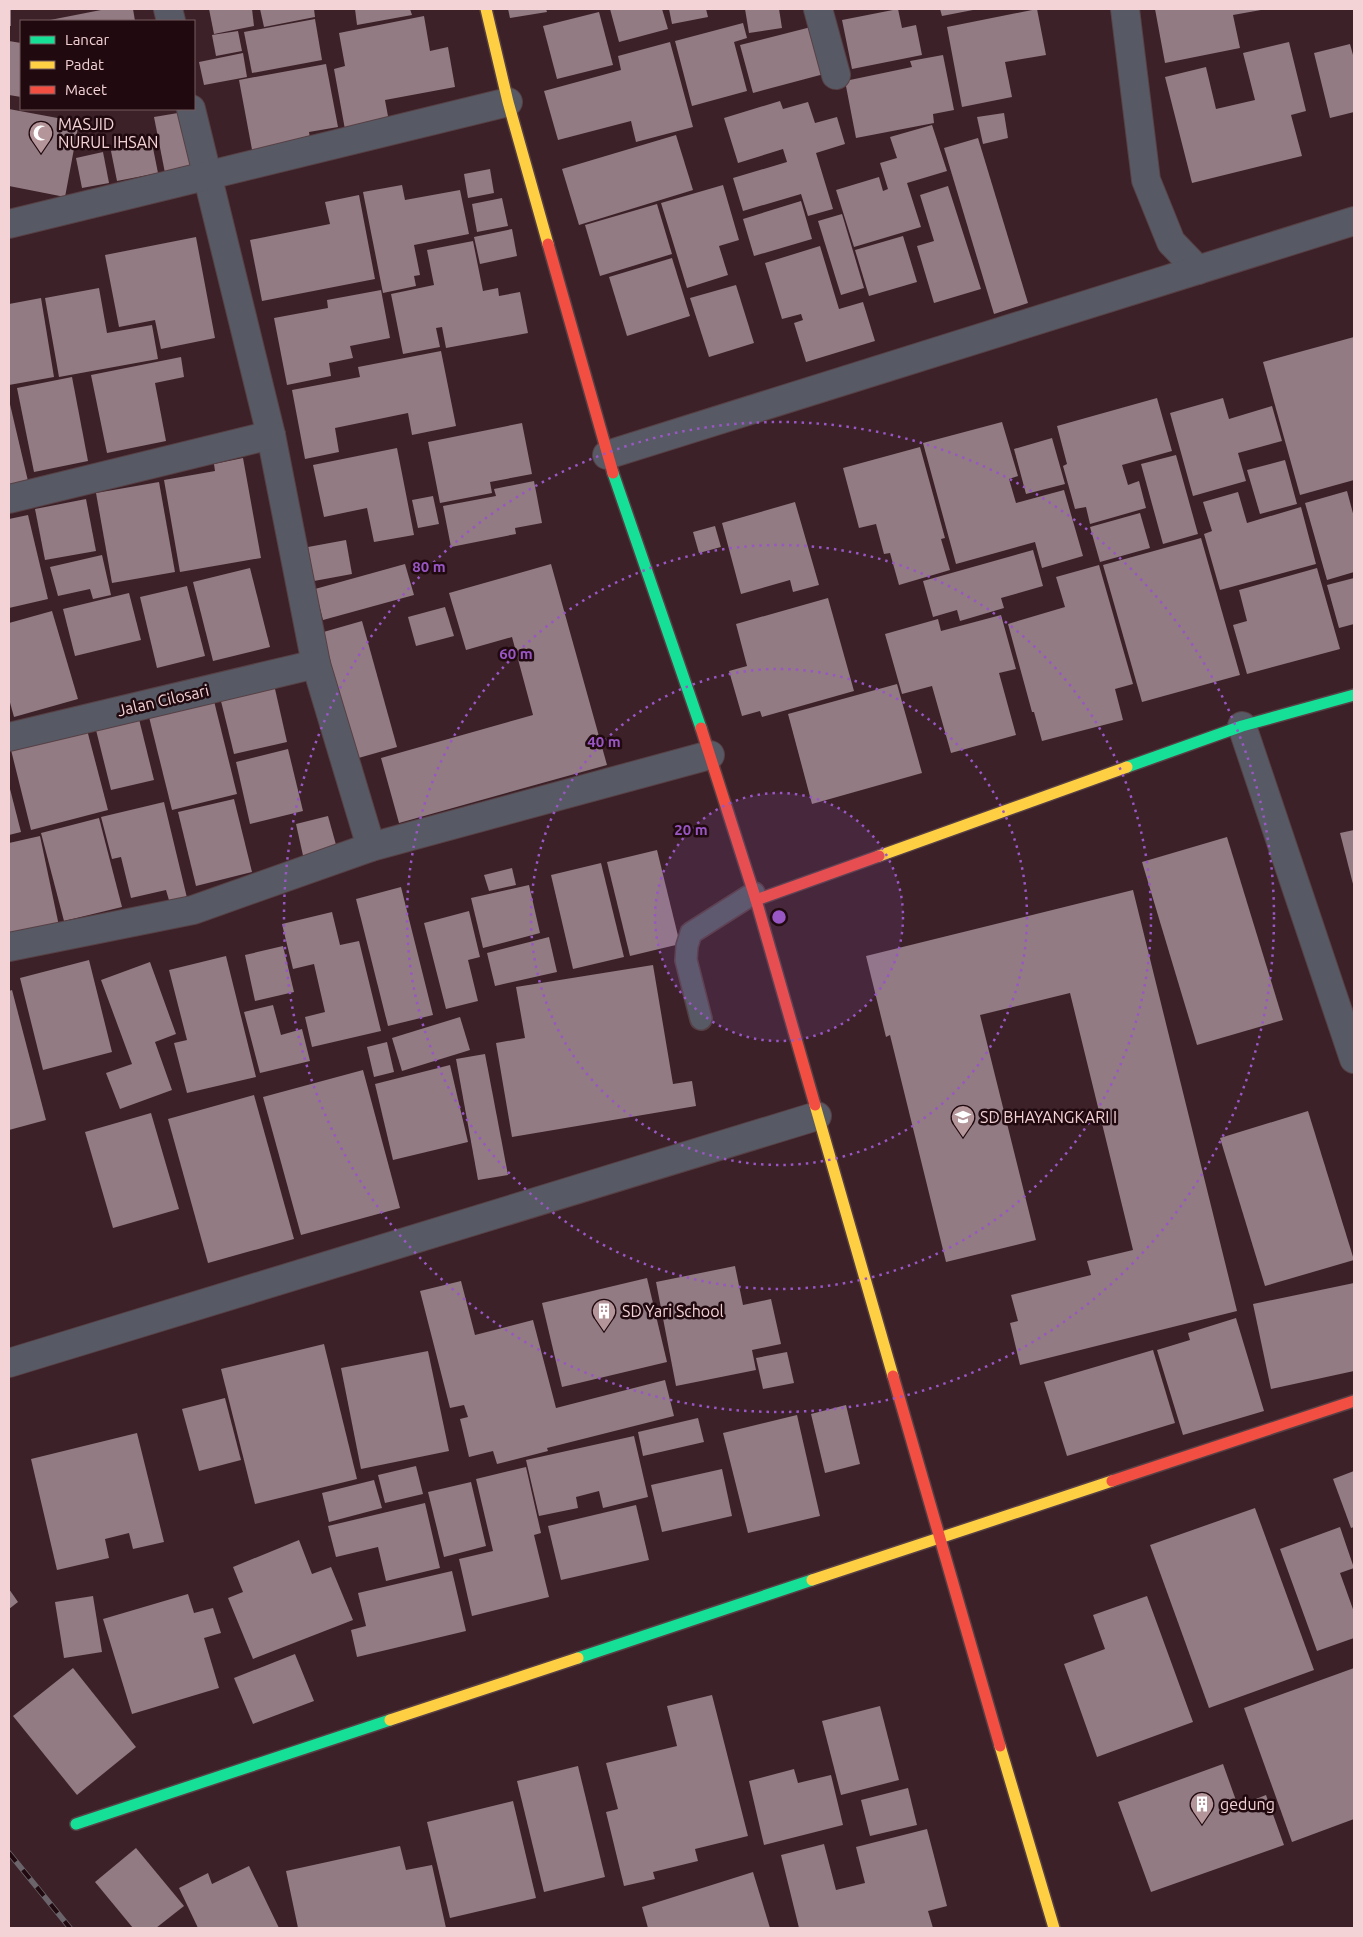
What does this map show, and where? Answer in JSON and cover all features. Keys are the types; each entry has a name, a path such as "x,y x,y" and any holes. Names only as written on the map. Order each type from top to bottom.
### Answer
{"street":[{"path":"486,9 508,102 607,455 710,754 755,896 939,1538 1054,1928"},
{"path":"818,9 836,75"},
{"path":"1125,9 1146,180 1171,242 1198,270"},
{"path":"9,224 508,102"},
{"path":"191,110 271,435 316,664 371,847"},
{"path":"607,455 1354,220"},
{"path":"9,498 271,435"},
{"name":"Jalan Cilosari","path":"9,737 316,664"},
{"path":"755,896 1242,726 1354,695"},
{"path":"1242,726 1354,1059"},
{"path":"9,947 193,910 371,847 710,754"},
{"path":"9,1363 817,1116"},
{"path":"76,1824 1354,1401"}],"lane":[{"path":"701,1019 686,960 687,946 691,933 755,896"}],"building":[{"path":"9,9 11,9 11,26 9,26"},
{"path":"106,9 133,9 135,20 50,20"},
{"path":"209,9 252,9 254,26 214,34"},
{"path":"260,9 314,9 315,17 264,27"},
{"path":"355,9 410,9 412,15 357,25"},
{"path":"508,9 546,9 547,12 510,18"},
{"path":"610,9 662,9 668,29 619,42"},
{"path":"669,9 706,9 708,17 672,24"},
{"path":"745,9 779,9 782,28 749,33"},
{"path":"898,9 902,28 916,25 922,55 852,69 842,20"},
{"path":"940,9 973,9 973,10 942,16"},
{"path":"1037,9 1046,55 1005,62 1012,97 962,107 947,27"},
{"path":"1155,9 1261,10 1233,15 1240,48 1165,63"},
{"path":"599,12 613,65 557,79 543,26"},
{"path":"424,16 430,51 448,47 455,87 385,100 390,127 346,135 334,69 345,66 339,33"},
{"path":"315,19 322,60 252,73 244,32"},
{"path":"743,23 747,38 734,42 747,91 692,106 675,41"},
{"path":"811,27 824,74 753,93 740,45"},
{"path":"238,31 242,51 216,56 212,35"},
{"path":"9,41 20,43 20,97 9,95"},
{"path":"670,42 693,127 636,142 631,121 558,140 544,91 621,70 618,56"},
{"path":"1289,42 1306,111 1291,115 1302,156 1192,183 1165,77 1206,67 1216,109 1255,100 1243,53"},
{"path":"1350,44 1354,55 1354,112 1330,118 1314,53"},
{"path":"243,53 247,77 204,85 199,62"},
{"path":"943,55 954,110 933,114 934,123 856,138 845,81 912,67 910,61"},
{"path":"326,64 338,127 309,132 311,145 253,155 239,80"},
{"path":"780,101 783,109 808,102 815,123 837,117 845,144 816,153 833,209 808,216 801,194 743,211 733,178 787,162 783,149 738,163 724,118"},
{"name":"MASJID NURUL IHSAN","path":"9,109 79,122 65,197 9,186"},
{"path":"184,112 194,168 165,173 154,117"},
{"path":"1004,113 1008,138 983,144 977,117"},
{"path":"932,125 947,171 907,183 921,227 854,247 836,190 879,177 883,191 888,189 880,163 897,158 890,137"},
{"path":"676,135 693,190 579,225 562,169"},
{"path":"978,138 1028,303 994,314 944,148"},
{"path":"152,143 158,173 117,181 111,151"},
{"path":"103,152 109,183 82,188 76,158"},
{"path":"490,169 494,193 468,198 464,174"},
{"path":"402,185 405,200 460,190 469,234 414,245 420,275 414,276 416,286 383,293 363,192"},
{"path":"723,185 739,240 719,246 728,275 687,288 661,203"},
{"path":"948,186 981,289 934,303 917,246 934,241 920,195"},
{"path":"359,195 375,279 262,301 250,240 330,224 325,202"},
{"path":"502,198 508,226 477,232 472,204"},
{"path":"801,201 812,239 754,256 743,219"},
{"path":"657,204 672,254 600,276 585,225"},
{"path":"842,214 864,288 841,295 818,221"},
{"path":"512,229 517,256 480,264 474,237"},
{"path":"903,236 917,282 869,296 855,250"},
{"path":"196,237 215,338 161,349 155,320 119,327 105,255"},
{"path":"473,241 483,291 498,288 499,296 520,292 528,333 446,348 442,327 436,328 440,347 403,354 391,294 434,285 427,250"},
{"path":"820,246 839,309 863,302 875,341 806,362 794,323 803,320 801,314 782,319 765,263"},
{"path":"672,258 690,316 627,336 609,277"},
{"path":"736,285 754,343 709,357 690,298"},
{"path":"99,288 107,333 152,325 158,359 59,377 45,298"},
{"path":"381,290 390,338 350,346 353,358 329,363 331,376 287,385 274,318 328,308 327,300"},
{"path":"41,298 54,377 9,385 9,304"},
{"path":"1354,337 1354,480 1300,495 1263,362"},
{"path":"441,351 456,426 412,435 408,413 335,428 339,452 305,459 292,390 360,377 358,367"},
{"path":"181,357 184,377 155,383 166,441 107,453 91,375"},
{"path":"72,377 88,461 34,472 17,388"},
{"path":"1157,398 1172,451 1122,465 1128,485 1139,481 1146,508 1090,524 1086,507 1075,509 1063,466 1067,464 1057,426"},
{"path":"1223,398 1229,419 1272,406 1282,441 1238,453 1246,481 1193,496 1170,413"},
{"path":"9,400 28,481 9,486"},
{"path":"1002,422 1018,476 1009,479 1016,503 1064,490 1083,556 1042,568 1035,542 956,564 923,443"},
{"path":"522,423 532,474 490,482 492,493 440,503 428,442"},
{"path":"1052,438 1065,484 1026,494 1014,449"},
{"path":"920,447 945,538 941,539 950,570 899,585 890,553 884,554 876,524 859,528 843,468"},
{"path":"397,448 414,535 374,542 367,508 324,517 313,465"},
{"path":"1176,455 1198,534 1163,544 1141,464"},
{"path":"243,458 261,558 180,572 164,480 215,471 214,464"},
{"path":"1285,460 1297,504 1260,514 1247,470"},
{"path":"534,481 542,523 515,528 516,534 451,547 443,506 496,496 494,489"},
{"path":"159,482 175,572 112,583 96,493"},
{"path":"1347,491 1354,517 1354,572 1327,580 1305,503"},
{"path":"1238,492 1247,523 1301,507 1316,564 1220,590 1204,534 1212,531 1203,502"},
{"path":"433,496 439,524 418,528 412,500"},
{"path":"86,499 96,551 45,560 35,509"},
{"path":"795,502 819,585 793,592 790,580 741,594 722,523"},
{"path":"1140,513 1150,548 1100,562 1090,527"},
{"path":"28,515 48,599 9,608 9,519"},
{"path":"715,526 721,547 699,553 693,532"},
{"path":"1201,538 1240,675 1142,702 1103,565"},
{"path":"346,540 352,574 314,581 308,547"},
{"path":"1033,550 1043,586 1001,598 1004,608 960,621 957,610 933,617 923,581"},
{"path":"102,555 111,595 93,599 90,589 58,596 50,567"},
{"path":"405,564 414,595 323,620 315,589"},
{"path":"551,564 607,765 399,823 381,758 533,715 512,637 466,650 449,593"},
{"path":"1099,565 1133,684 1115,689 1123,720 1042,741 1034,712 1032,712 1008,624 1065,607 1056,577"},
{"path":"250,568 270,647 213,661 193,582"},
{"path":"1317,568 1340,649 1247,674 1233,625 1247,621 1239,590"},
{"path":"1354,578 1354,624 1339,628 1327,585"},
{"path":"187,586 205,656 157,668 140,597"},
{"path":"129,593 141,640 75,656 63,609"},
{"path":"828,598 854,691 762,717 760,711 742,716 729,671 747,666 736,624"},
{"path":"445,607 454,636 416,646 408,617"},
{"path":"52,611 78,699 14,717 9,699 9,623"},
{"path":"1001,615 1016,669 999,673 1016,735 951,753 932,686 902,694 885,634 938,619 941,631"},
{"path":"362,621 397,747 355,759 320,633"},
{"path":"273,680 287,742 234,754 219,693"},
{"path":"897,684 922,773 812,804 788,714"},
{"path":"213,697 237,794 172,810 148,713"},
{"path":"138,715 154,780 111,790 95,726"},
{"path":"86,726 108,810 31,830 10,746"},
{"path":"288,749 303,811 250,824 236,762"},
{"path":"9,785 21,832 9,835"},
{"path":"234,799 252,872 196,886 178,812"},
{"path":"164,802 188,902 171,907 166,890 131,898 121,857 112,859 101,817"},
{"path":"328,816 338,852 304,860 296,824"},
{"path":"99,818 122,907 64,921 41,833"},
{"path":"1354,830 1354,888 1340,833"},
{"path":"40,836 59,926 9,936 9,843"},
{"path":"1227,837 1283,1020 1197,1045 1142,862"},
{"path":"657,850 680,944 630,956 607,862"},
{"path":"601,863 624,957 573,969 551,875"},
{"path":"512,868 516,885 489,891 484,875"},
{"path":"529,885 540,933 483,948 471,898"},
{"path":"401,887 433,1015 388,1026 356,899"},
{"name":"SD BHAYANGKARI I","path":"1133,890 1237,1311 1020,1365 1010,1323 1018,1321 1011,1295 1091,1275 1087,1261 1133,1250 1070,993 980,1015 1036,1240 946,1262 890,1035 886,1037 866,956"},
{"path":"469,911 480,957 468,960 478,1001 446,1009 424,923"},
{"path":"332,912 340,945 359,941 381,1031 312,1047 305,1017 325,1012 314,964 293,969 282,924"},
{"path":"549,937 557,972 495,986 487,953"},
{"path":"283,946 294,992 255,1001 245,955"},
{"path":"226,956 256,1077 187,1093 174,1043 187,1040 169,970"},
{"path":"89,960 112,1052 43,1070 20,978"},
{"path":"150,962 176,1034 155,1042 172,1090 120,1109 106,1073 132,1064 101,980"},
{"path":"653,965 673,1084 692,1081 696,1106 512,1137 496,1043 525,1038 516,987"},
{"path":"12,990 46,1120 9,1130 9,991"},
{"path":"273,1005 281,1035 302,1029 310,1061 260,1073 244,1012"},
{"path":"460,1017 470,1050 402,1071 392,1038"},
{"path":"387,1042 394,1072 374,1077 367,1047"},
{"path":"485,1054 508,1175 478,1180 456,1059"},
{"path":"450,1065 468,1142 393,1160 375,1084"},
{"path":"363,1070 400,1208 301,1235 263,1097"},
{"path":"254,1095 294,1239 208,1263 168,1119"},
{"path":"1308,1111 1354,1260 1265,1286 1220,1138"},
{"path":"151,1113 179,1209 113,1228 85,1132"},
{"path":"735,1266 743,1305 771,1299 781,1344 752,1350 756,1370 676,1386 656,1282"},
{"name":"SD Yari School","path":"647,1278 667,1362 562,1387 542,1303"},
{"path":"461,1281 475,1335 533,1320 556,1408 665,1380 674,1416 547,1448 548,1451 497,1464 493,1451 469,1457 460,1419 468,1417 464,1405 450,1408 420,1291"},
{"path":"1354,1283 1354,1371 1271,1389 1253,1304"},
{"path":"1236,1318 1264,1411 1183,1435 1157,1350 1190,1340 1188,1333"},
{"path":"324,1344 357,1479 255,1504 221,1369"},
{"path":"1153,1350 1175,1423 1067,1456 1044,1382"},
{"path":"428,1351 449,1451 361,1469 341,1368"},
{"path":"787,1352 794,1383 763,1389 756,1358"},
{"path":"225,1398 241,1460 199,1471 182,1409"},
{"path":"846,1405 860,1464 825,1473 811,1414"},
{"path":"797,1415 820,1516 748,1533 723,1433"},
{"path":"698,1418 704,1442 643,1456 638,1432"},
{"path":"137,1433 164,1542 133,1549 129,1533 105,1539 109,1558 57,1570 31,1459"},
{"path":"634,1436 648,1497 603,1508 599,1491 576,1497 578,1508 539,1516 526,1460"},
{"path":"416,1466 423,1494 385,1503 378,1475"},
{"path":"526,1467 541,1533 534,1535 549,1597 472,1616 459,1559 493,1551 476,1479"},
{"path":"722,1469 732,1516 662,1532 651,1485"},
{"path":"1354,1471 1354,1527 1351,1528 1333,1479"},
{"path":"374,1480 382,1508 329,1522 322,1493"},
{"path":"471,1482 486,1546 444,1557 428,1492"},
{"path":"425,1503 440,1568 386,1581 378,1547 336,1557 328,1526"},
{"path":"636,1505 649,1560 561,1580 548,1526"},
{"path":"1255,1508 1314,1670 1209,1708 1150,1545"},
{"path":"1340,1527 1354,1568 1340,1573 1354,1612 1354,1638 1317,1651 1280,1549"},
{"path":"299,1540 312,1574 331,1567 353,1620 253,1659 228,1598 243,1592 233,1567"},
{"path":"452,1571 466,1631 357,1657 351,1630 366,1626 358,1593"},
{"path":"9,1589 18,1602 9,1609"},
{"path":"188,1594 194,1613 213,1608 221,1633 204,1638 219,1688 132,1714 103,1619"},
{"path":"93,1596 102,1652 64,1658 55,1602"},
{"path":"1147,1596 1193,1722 1097,1757 1064,1664 1105,1649 1093,1615"},
{"path":"295,1654 314,1701 253,1724 234,1678"},
{"path":"73,1668 136,1747 77,1795 13,1716"},
{"path":"1354,1668 1354,1819 1292,1842 1244,1708"},
{"path":"712,1695 748,1836 695,1849 698,1861 653,1872 655,1879 624,1886 606,1812 618,1809 606,1763 677,1746 667,1706"},
{"path":"880,1706 899,1780 841,1795 822,1721"},
{"name":"gedung","path":"1223,1764 1238,1806 1266,1795 1284,1845 1151,1892 1118,1802"},
{"path":"578,1766 605,1877 544,1892 517,1781"},
{"path":"794,1769 798,1783 831,1775 843,1825 764,1845 749,1781"},
{"path":"908,1788 917,1825 870,1836 861,1800"},
{"path":"513,1801 536,1898 450,1918 427,1822"},
{"path":"927,1829 947,1906 928,1911 933,1928 799,1928 781,1855 824,1844 836,1890 865,1883 856,1847"},
{"path":"400,1846 406,1870 432,1865 446,1928 298,1928 286,1871"},
{"path":"136,1848 184,1906 156,1928 133,1928 95,1882"},
{"path":"249,1866 279,1928 198,1928 179,1888 208,1873 212,1884"},
{"path":"753,1872 770,1928 648,1928 642,1907"}],"railway":[{"path":"9,1853 70,1928"}],"traffic: fast":[{"path":"613,473 701,728"},
{"path":"1127,767 1242,726 1354,695"},
{"path":"578,1658 812,1580"},
{"path":"76,1824 390,1720"}],"traffic: slow":[{"path":"486,9 508,102 548,244"},
{"path":"879,856 1127,767"},
{"path":"815,1105 893,1376"},
{"path":"812,1580 1112,1481"},
{"path":"390,1720 578,1658"},
{"path":"1000,1746 1054,1928"}],"traffic: jam":[{"path":"548,244 613,473"},
{"path":"701,728 756,900"},
{"path":"815,1105 756,900 879,856"},
{"path":"893,1376 1000,1746"},
{"path":"1112,1481 1354,1401"}],"place":[{"name":"MASJID NURUL IHSAN","path":"41,154"},
{"name":"SD BHAYANGKARI I","path":"963,1138"},
{"name":"SD Yari School","path":"604,1332"},
{"name":"gedung","path":"1202,1825"}]}
